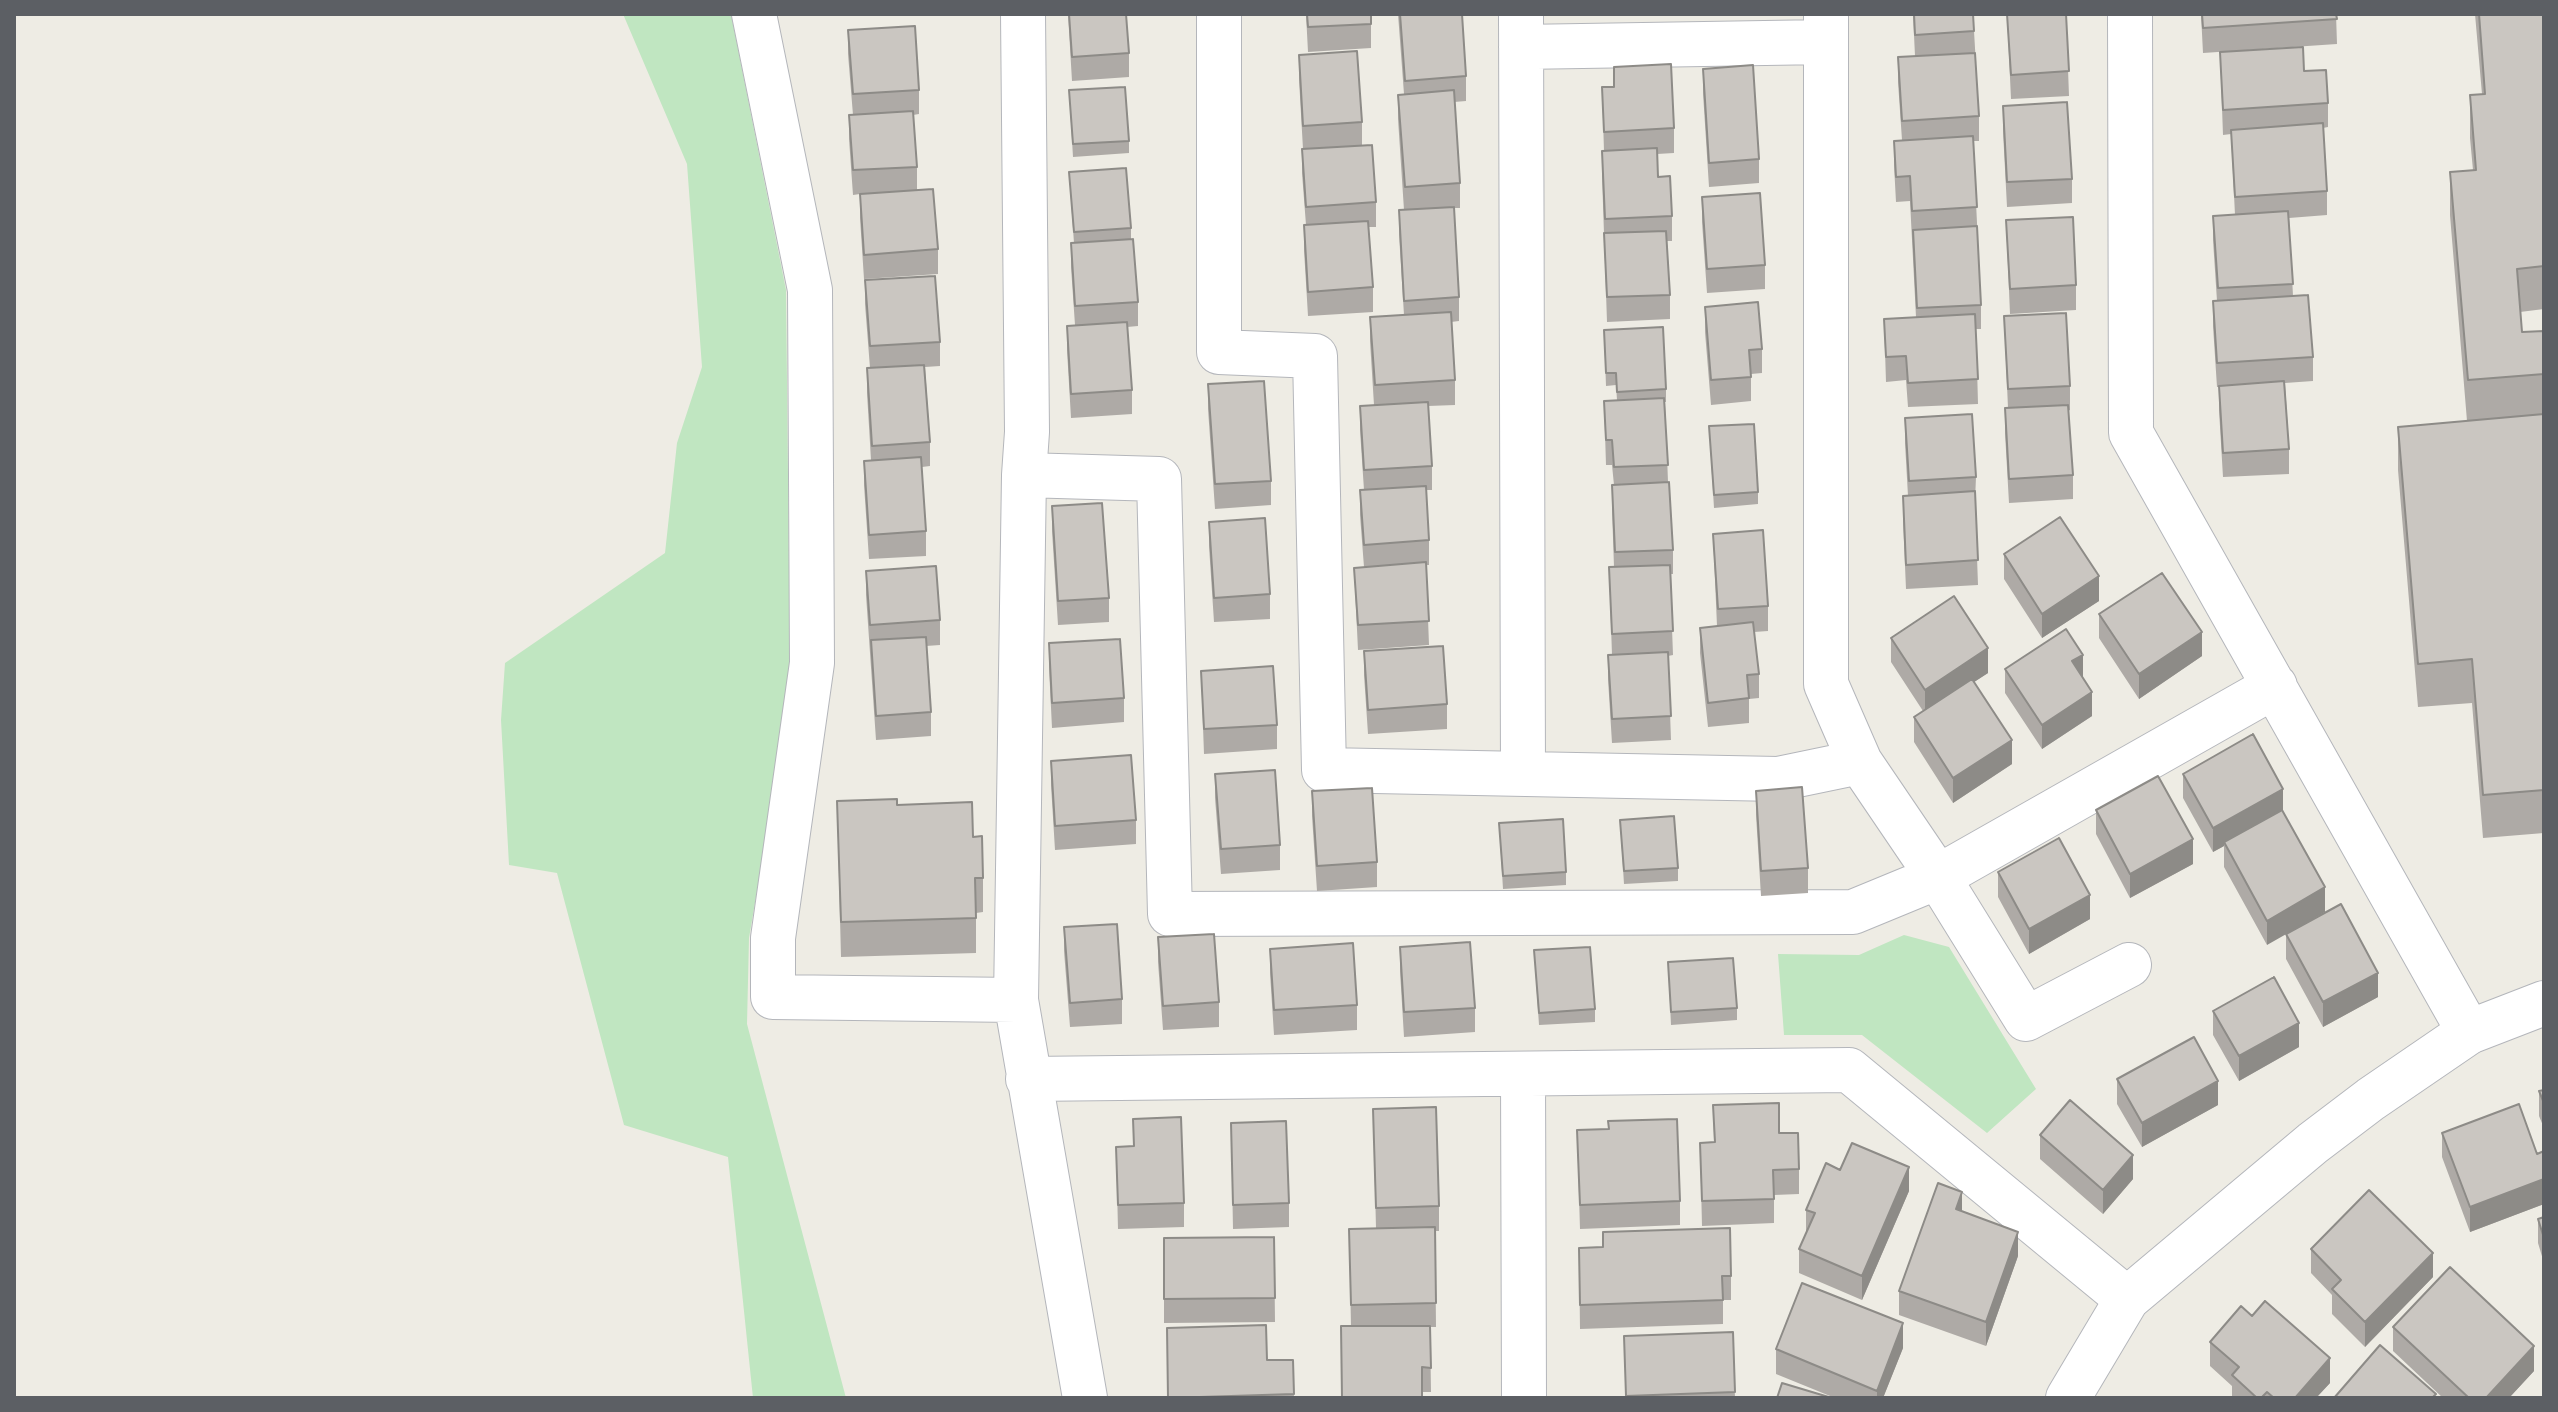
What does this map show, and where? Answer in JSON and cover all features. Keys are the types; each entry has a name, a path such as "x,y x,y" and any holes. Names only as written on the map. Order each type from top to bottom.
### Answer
{"street":[{"path":"754,14 810,290 812,663 773,938 773,997 1016,1000"},
{"path":"1023,14 1027,432 1016,1000 1085,1398"},
{"path":"1219,14 1219,352 1315,356 1324,770 1778,779 1860,762"},
{"path":"2130,14 2131,433 2469,1032"},
{"path":"1523,774 1521,30 1826,28 1826,684 1860,762 1938,877 2026,1019 2129,965"},
{"path":"1024,475 1159,479 1170,914 1853,912 1938,877 2275,686"},
{"path":"2068,1398 2127,1299 2313,1143 2469,1032 2544,1003"},
{"path":"1028,1079 1849,1070 2127,1299"},
{"path":"1523,1075 1524,1398"}],"green space":[{"path":"623,14 731,14 786,290 790,660 749,938 747,1024 846,1398 753,1398 728,1157 624,1125 557,873 509,865 501,720 505,663 665,553 677,443 702,367 687,164"},
{"path":"1904,935 1949,947 2036,1089 1987,1133 1862,1035 1784,1035 1778,954 1859,955"}],"building":[{"path":"1069,14 1126,14 1129,53 1072,57"},
{"path":"1307,14 1371,14 1371,24 1308,27"},
{"path":"1400,14 1462,14 1466,76 1405,81"},
{"path":"1914,14 1973,14 1974,31 1915,35"},
{"path":"2007,14 2066,14 2069,71 2011,75"},
{"path":"2202,14 2336,14 2337,19 2203,28"},
{"path":"2479,14 2544,14 2544,266 2517,269 2522,332 2544,331 2544,374 2468,380 2450,172 2476,170 2470,95 2485,94"},
{"path":"915,26 919,90 853,94 848,30"},
{"path":"2303,47 2304,71 2326,70 2328,103 2223,110 2220,52"},
{"path":"1357,51 1362,122 1303,126 1299,55"},
{"path":"1975,53 1979,116 1902,121 1898,57"},
{"path":"1671,64 1674,128 1604,132 1602,87 1614,87 1614,67"},
{"path":"1753,65 1759,159 1709,163 1703,69"},
{"path":"1125,87 1129,141 1073,144 1069,90"},
{"path":"1454,90 1460,183 1405,187 1398,95"},
{"path":"2067,102 2072,179 2007,182 2003,106"},
{"path":"913,111 917,167 853,170 849,115"},
{"path":"2323,123 2327,191 2235,197 2231,130"},
{"path":"1973,136 1977,207 1912,211 1910,176 1896,177 1894,141"},
{"path":"1372,145 1376,202 1306,207 1302,149"},
{"path":"1657,148 1658,177 1670,176 1672,216 1605,219 1602,151"},
{"path":"1126,168 1131,228 1074,232 1069,172"},
{"path":"933,189 938,249 864,255 860,194"},
{"path":"1760,193 1765,265 1707,269 1702,197"},
{"path":"1454,207 1459,297 1404,301 1399,210"},
{"path":"2288,211 2293,284 2218,288 2213,216"},
{"path":"2073,217 2076,285 2010,289 2006,220"},
{"path":"1368,221 1373,287 1308,292 1304,225"},
{"path":"1977,226 1981,305 1917,308 1913,230"},
{"path":"1666,231 1670,295 1607,297 1604,233"},
{"path":"1133,239 1138,302 1075,306 1071,243"},
{"path":"935,276 940,342 870,346 865,280"},
{"path":"2308,295 2313,357 2217,363 2213,301"},
{"path":"1758,302 1762,349 1749,350 1751,377 1711,380 1705,307"},
{"path":"1451,312 1455,380 1375,385 1370,317"},
{"path":"2066,313 2070,386 2008,389 2004,316"},
{"path":"1975,314 1978,379 1908,383 1906,356 1886,357 1884,319"},
{"path":"1127,322 1132,390 1071,394 1067,326"},
{"path":"1663,327 1666,389 1617,392 1616,373 1606,373 1604,330"},
{"path":"924,365 930,442 872,446 867,368"},
{"path":"1264,381 1271,481 1215,484 1208,384"},
{"path":"2284,381 2289,449 2223,453 2219,386"},
{"path":"1664,398 1668,465 1614,467 1612,440 1606,440 1604,401"},
{"path":"1428,402 1432,466 1364,470 1360,406"},
{"path":"2068,405 2073,475 2009,479 2005,408"},
{"path":"1972,414 1976,477 1909,481 1905,418"},
{"path":"2544,414 2544,790 2483,795 2472,659 2418,664 2398,427"},
{"path":"1754,424 1758,492 1714,495 1709,426"},
{"path":"921,457 926,531 869,535 864,461"},
{"path":"1669,482 1673,550 1615,552 1612,485"},
{"path":"1426,486 1429,540 1364,545 1360,490"},
{"path":"1975,491 1978,560 1906,565 1903,496"},
{"path":"1102,503 1109,598 1058,601 1052,506"},
{"path":"2060,517 2099,576 2042,614 2004,554"},
{"path":"1265,518 1270,594 1214,598 1209,522"},
{"path":"1763,530 1768,606 1718,609 1713,534"},
{"path":"1426,562 1429,621 1358,625 1354,568"},
{"path":"1670,565 1673,631 1612,634 1609,567"},
{"path":"936,566 940,620 870,625 866,571"},
{"path":"2162,573 2202,632 2139,674 2099,614"},
{"path":"1954,596 1988,648 1925,690 1891,638"},
{"path":"1753,622 1759,674 1747,675 1749,698 1708,703 1700,628"},
{"path":"2066,629 2083,655 2072,661 2092,692 2042,725 2005,669"},
{"path":"926,637 931,712 876,716 871,640"},
{"path":"1120,639 1124,698 1052,703 1049,643"},
{"path":"1443,646 1447,704 1368,710 1364,651"},
{"path":"1668,652 1671,716 1612,719 1608,655"},
{"path":"1273,666 1277,725 1204,729 1201,671"},
{"path":"1972,679 2012,740 1953,778 1914,717"},
{"path":"2253,734 2283,789 2213,828 2183,774"},
{"path":"1131,755 1136,820 1055,826 1051,761"},
{"path":"1275,770 1280,845 1221,849 1215,774"},
{"path":"2158,776 2193,839 2130,874 2096,810"},
{"path":"1802,787 1808,868 1761,871 1756,791"},
{"path":"1372,788 1377,862 1317,866 1312,791"},
{"path":"897,799 897,805 972,802 973,837 982,836 983,878 975,878 976,918 841,922 837,801"},
{"path":"2282,810 2325,887 2267,921 2224,842"},
{"path":"1674,816 1678,868 1624,871 1620,820"},
{"path":"1563,819 1566,872 1503,876 1499,823"},
{"path":"2059,838 2090,895 2029,929 1998,872"},
{"path":"2341,904 2378,973 2323,1002 2286,934"},
{"path":"1117,924 1122,999 1070,1003 1064,927"},
{"path":"1214,934 1219,1002 1163,1006 1158,937"},
{"path":"1470,942 1475,1008 1404,1012 1400,947"},
{"path":"1353,943 1357,1005 1274,1010 1270,949"},
{"path":"1590,947 1595,1009 1539,1013 1534,950"},
{"path":"1733,958 1737,1008 1671,1012 1668,962"},
{"path":"2274,977 2299,1023 2239,1056 2213,1011"},
{"path":"2194,1037 2218,1081 2142,1123 2117,1079"},
{"path":"2070,1100 2133,1155 2103,1190 2040,1135"},
{"path":"1779,1103 1779,1133 1798,1133 1799,1169 1773,1170 1774,1199 1702,1201 1700,1143 1715,1142 1713,1105"},
{"path":"2519,1104 2537,1154 2544,1151 2544,1179 2470,1207 2442,1133"},
{"path":"1436,1107 1439,1206 1376,1208 1373,1109"},
{"path":"1181,1117 1184,1203 1118,1205 1116,1147 1134,1146 1133,1119"},
{"path":"1677,1119 1680,1201 1580,1205 1577,1130 1609,1129 1608,1121"},
{"path":"1286,1121 1289,1203 1233,1205 1231,1123"},
{"path":"1852,1143 1909,1167 1862,1276 1799,1249 1815,1213 1806,1210 1826,1163 1840,1170"},
{"path":"1938,1183 1962,1192 1956,1209 2018,1232 1986,1322 1899,1291"},
{"path":"2369,1190 2433,1253 2365,1322 2332,1289 2341,1280 2311,1249"},
{"path":"2544,1217 2544,1238 2538,1219"},
{"path":"1435,1227 1436,1303 1351,1305 1349,1229"},
{"path":"1730,1228 1731,1276 1722,1276 1723,1300 1580,1305 1579,1248 1603,1247 1603,1232"},
{"path":"1274,1237 1275,1298 1164,1299 1164,1238"},
{"path":"2450,1267 2534,1346 2486,1398 2469,1398 2393,1327"},
{"path":"1802,1283 1903,1323 1877,1391 1776,1349"},
{"path":"2265,1301 2330,1358 2295,1398 2274,1398 2267,1392 2257,1398 2232,1375 2239,1367 2210,1342 2241,1306 2252,1316"},
{"path":"1266,1325 1267,1360 1293,1360 1294,1394 1168,1398 1167,1328"},
{"path":"1341,1326 1430,1326 1431,1368 1422,1367 1422,1398 1342,1398"},
{"path":"1733,1332 1735,1392 1626,1396 1624,1336"},
{"path":"2380,1345 2436,1394 2432,1398 2334,1398"},
{"path":"1782,1383 1832,1398 1777,1398"}]}
